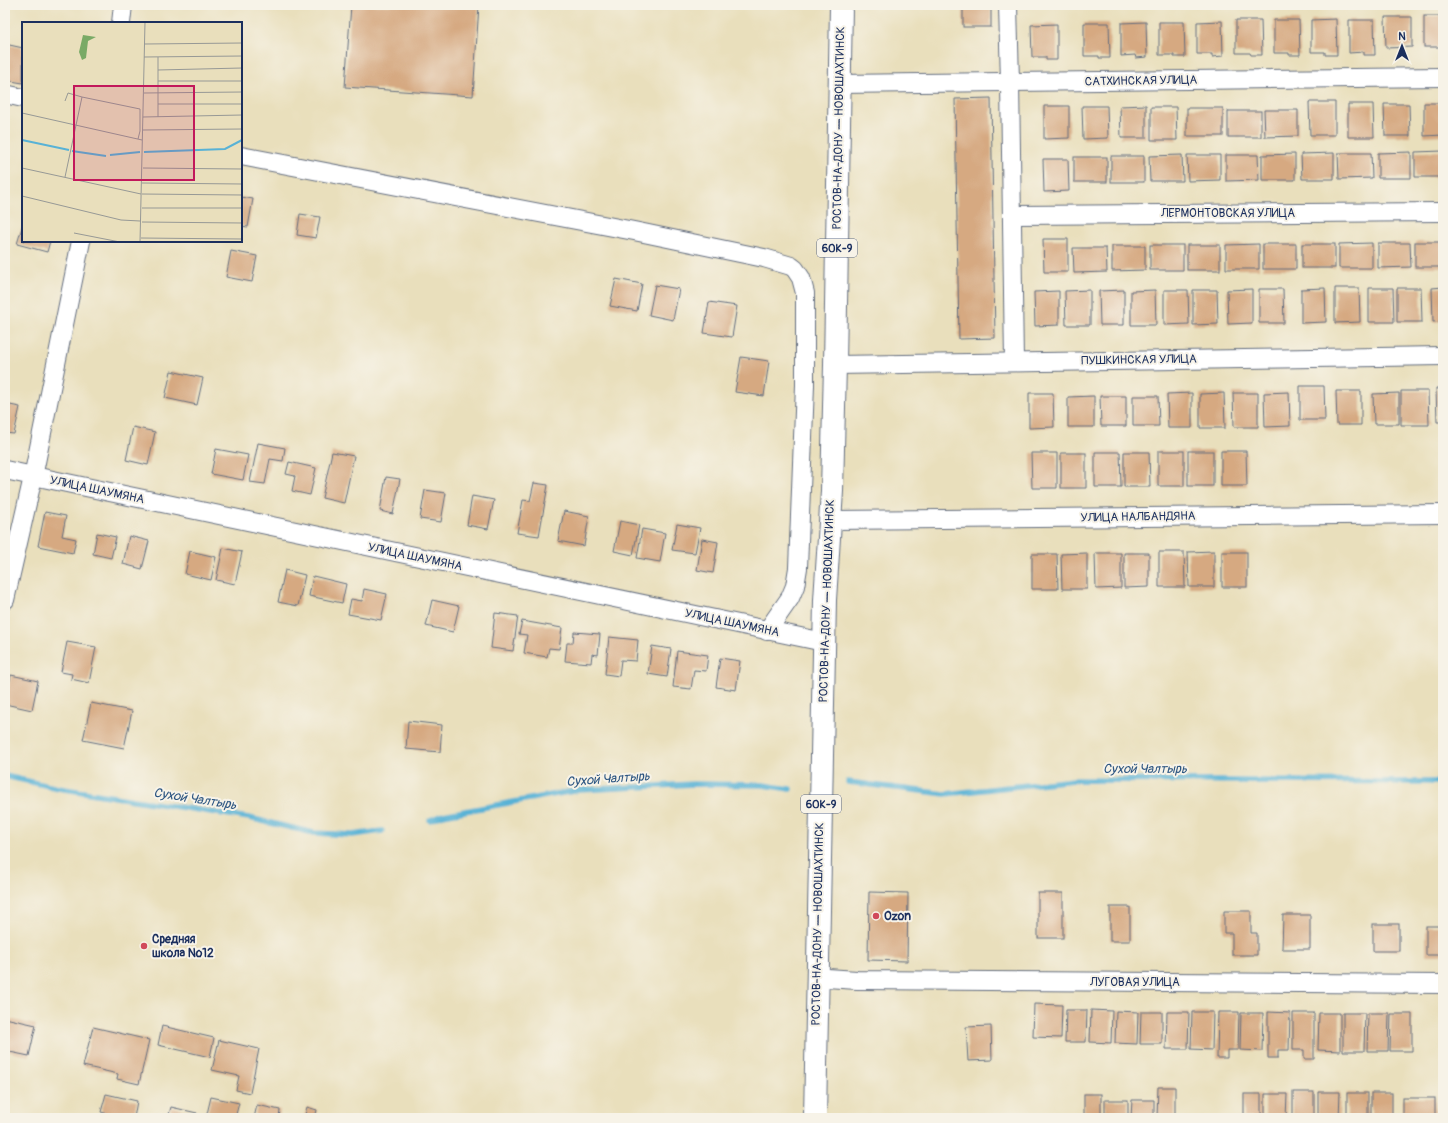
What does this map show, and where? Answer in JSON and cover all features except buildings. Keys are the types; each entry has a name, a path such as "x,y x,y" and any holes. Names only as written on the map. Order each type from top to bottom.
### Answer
{"main road":[{"name":"РОСТОВ-НА-ДОНУ — НОВОШАХТИНСК","path":"815,1118 825,600 832,491 835,365 841,5"},
{"name":"РОСТОВ-НА-ДОНУ — НОВОШАХТИНСК","path":"825,1118 826,978 834,600 832,491"}],"street":[{"path":"121,22 123,5"},
{"path":"1008,5 1014,362"},
{"name":"САТХИНСКАЯ УЛИЦА","path":"840,84 1443,77"},
{"path":"5,94 22,98"},
{"path":"242,156 634,231 764,258 791,266 795,269 801,278 805,293 805,385 798,568 795,586 790,598 767,631"},
{"name":"ЛЕРМОНТОВСКАЯ УЛИЦА","path":"1012,215 1443,212"},
{"path":"5,600 33,477 81,242"},
{"name":"ПУШКИНСКАЯ УЛИЦА","path":"835,365 1443,356"},
{"name":"УЛИЦА ШАУМЯНА","path":"5,470 824,642"},
{"name":"УЛИЦА НАЛБАНДЯНА","path":"833,520 1443,514"},
{"name":"ЛУГОВАЯ УЛИЦА","path":"826,978 873,980 1443,984"}],"waterway":[{"name":"Сухой Чалтырь","path":"5,776 58,788 249,818 314,833 352,835 382,831"},
{"name":"Сухой Чалтырь","path":"848,782 945,794 1074,780 1443,782"},
{"name":"Сухой Чалтырь","path":"430,820 443,815 579,790 694,784 763,785 790,789"}],"place":[{"name":"Ozon","path":"876,916"},
{"name":"Средняя школа №12","path":"144,946"}]}
